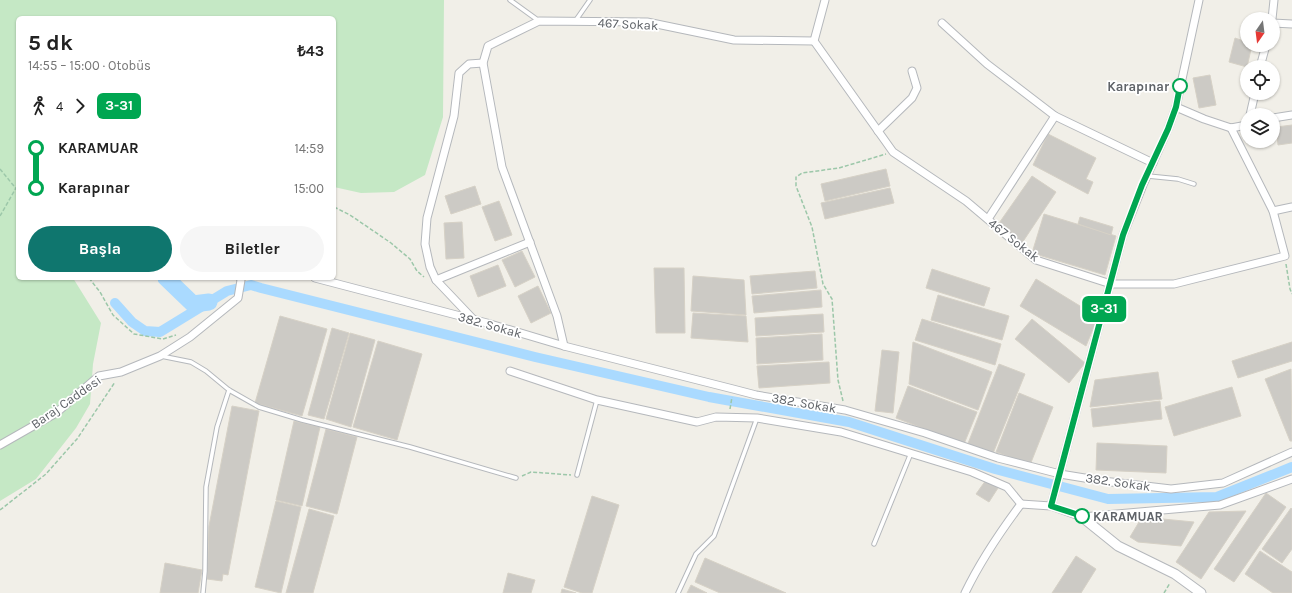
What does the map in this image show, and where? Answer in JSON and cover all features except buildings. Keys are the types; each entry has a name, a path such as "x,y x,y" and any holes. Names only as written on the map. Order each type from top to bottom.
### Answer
{"street":[{"path":"814,41 825,0"},
{"path":"1051,506 1123,235 1146,176 1168,129 1176,107 1199,0"},
{"path":"1273,12 1274,0"},
{"name":"467 Sokak","path":"483,63 488,46 539,21 647,22 734,40 814,41 893,152 966,201 1036,260 1111,284 1174,284 1285,256"},
{"path":"942,23 987,64 1055,116 1153,163"},
{"path":"1280,23 1292,24"},
{"path":"475,320 436,280 430,267 425,244 428,218 454,116 459,73 469,64 483,63 502,167 557,316 564,346"},
{"path":"878,131 912,98 917,88 912,71"},
{"path":"1176,107 1204,120 1232,128 1240,126"},
{"path":"1280,117 1292,115"},
{"path":"988,220 1055,116"},
{"path":"1232,128 1272,211 1285,256"},
{"path":"1272,211 1292,207"},
{"path":"436,280 530,242"},
{"name":"Baraj Caddesi","path":"0,445 56,413 99,376 121,372 160,356 190,337 238,297 241,280"},
{"name":"382. Sokak","path":"323,280 475,320 564,346 756,395 845,410 926,432 998,458 1060,474 1171,489 1223,483 1292,452"},
{"path":"510,372 597,400 697,422 716,417 757,418 841,432 972,472 1007,487 1020,504 1051,506 1082,517 1118,546 1175,574 1202,593"},
{"path":"1082,517 1220,505 1292,479"},
{"path":"965,593 1020,504"}],"lane":[{"path":"510,0 539,21"},
{"path":"575,21 590,0"},
{"path":"1146,176 1178,179 1194,184"},
{"path":"160,356 191,362 206,371 229,390 259,407 302,420 410,447 516,478"},
{"path":"203,593 205,571 206,487 217,427 229,390"},
{"path":"577,475 597,400"},
{"path":"678,593 696,554 714,536 757,418"},
{"path":"874,544 912,453"}],"path":[{"path":"845,410 838,380 832,299 823,284 812,227 796,186 796,177 802,173 839,168 893,152"},
{"path":"0,169 16,188 0,216"},
{"path":"336,208 350,215 391,244 410,259 417,271 424,277 436,280"},
{"path":"1285,256 1292,294"},
{"path":"91,280 100,292 113,315 134,334 163,339 176,335"},
{"path":"0,510 46,474 72,445 121,372"},
{"path":"730,410 733,393"},
{"path":"516,478 531,472 556,475 577,475"},
{"path":"1164,593 1175,574"}],"green space":[{"path":"0,0 444,0 443,117 425,175 394,192 361,193 336,187 336,16 16,16 16,280 74,280 101,323 93,364 90,404 76,428 36,479 0,501"}],"waterway":[{"path":"168,280 193,304 209,302"},
{"path":"115,303 132,322 145,331 160,332 227,291 251,285 535,357 709,397 849,422 995,469 1108,499 1217,497 1292,467"}],"bus line":[{"name":"3-31","path":"1082,516 1051,506 1123,235 1142,185 1168,129 1176,107 1180,86"}],"place":[{"name":"Karapınar","path":"1180,86"},
{"name":"KARAMUAR","path":"1082,516"}]}
